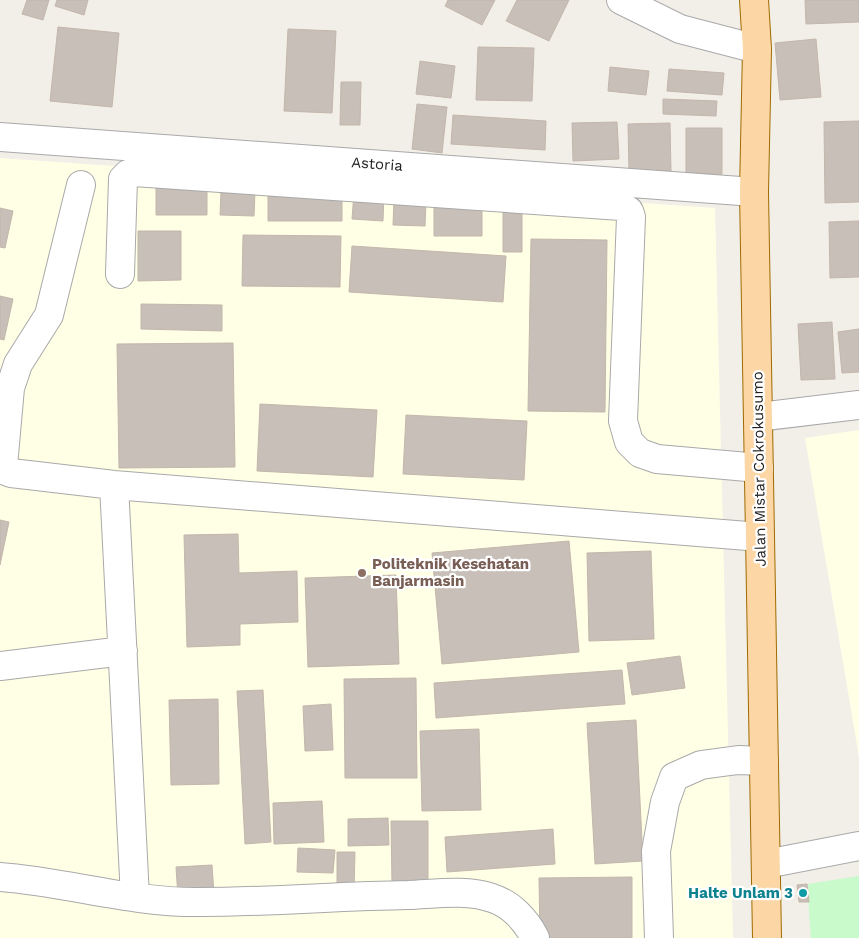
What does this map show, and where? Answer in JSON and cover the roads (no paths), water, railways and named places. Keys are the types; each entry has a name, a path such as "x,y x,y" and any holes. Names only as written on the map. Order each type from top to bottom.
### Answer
{"main road":[{"name":"Jalan Mistar Cokrokusumo","path":"754,0 757,49 754,192 767,938"}],"street":[{"path":"621,0 680,29 757,49"},
{"name":"Astoria","path":"0,137 754,192"},
{"path":"120,274 123,179 128,174 134,172 621,206 629,211 631,217 623,421 628,442 640,453 657,459 759,468"},
{"path":"81,185 49,314 18,364 10,388 3,466 6,471 114,485 760,537"},
{"path":"758,417 859,405"},
{"path":"114,485 136,897"},
{"path":"0,666 123,651"},
{"path":"658,938 656,851 665,802 674,778 701,765 738,760 764,761"},
{"path":"766,864 859,846"},
{"path":"0,877 167,901 199,902 468,894 492,898 509,907 522,918 535,938"}],"place":[{"name":"Politeknik Kesehatan Banjarmasin","path":"362,573"},
{"name":"Halte Unlam 3","path":"803,893"}]}
